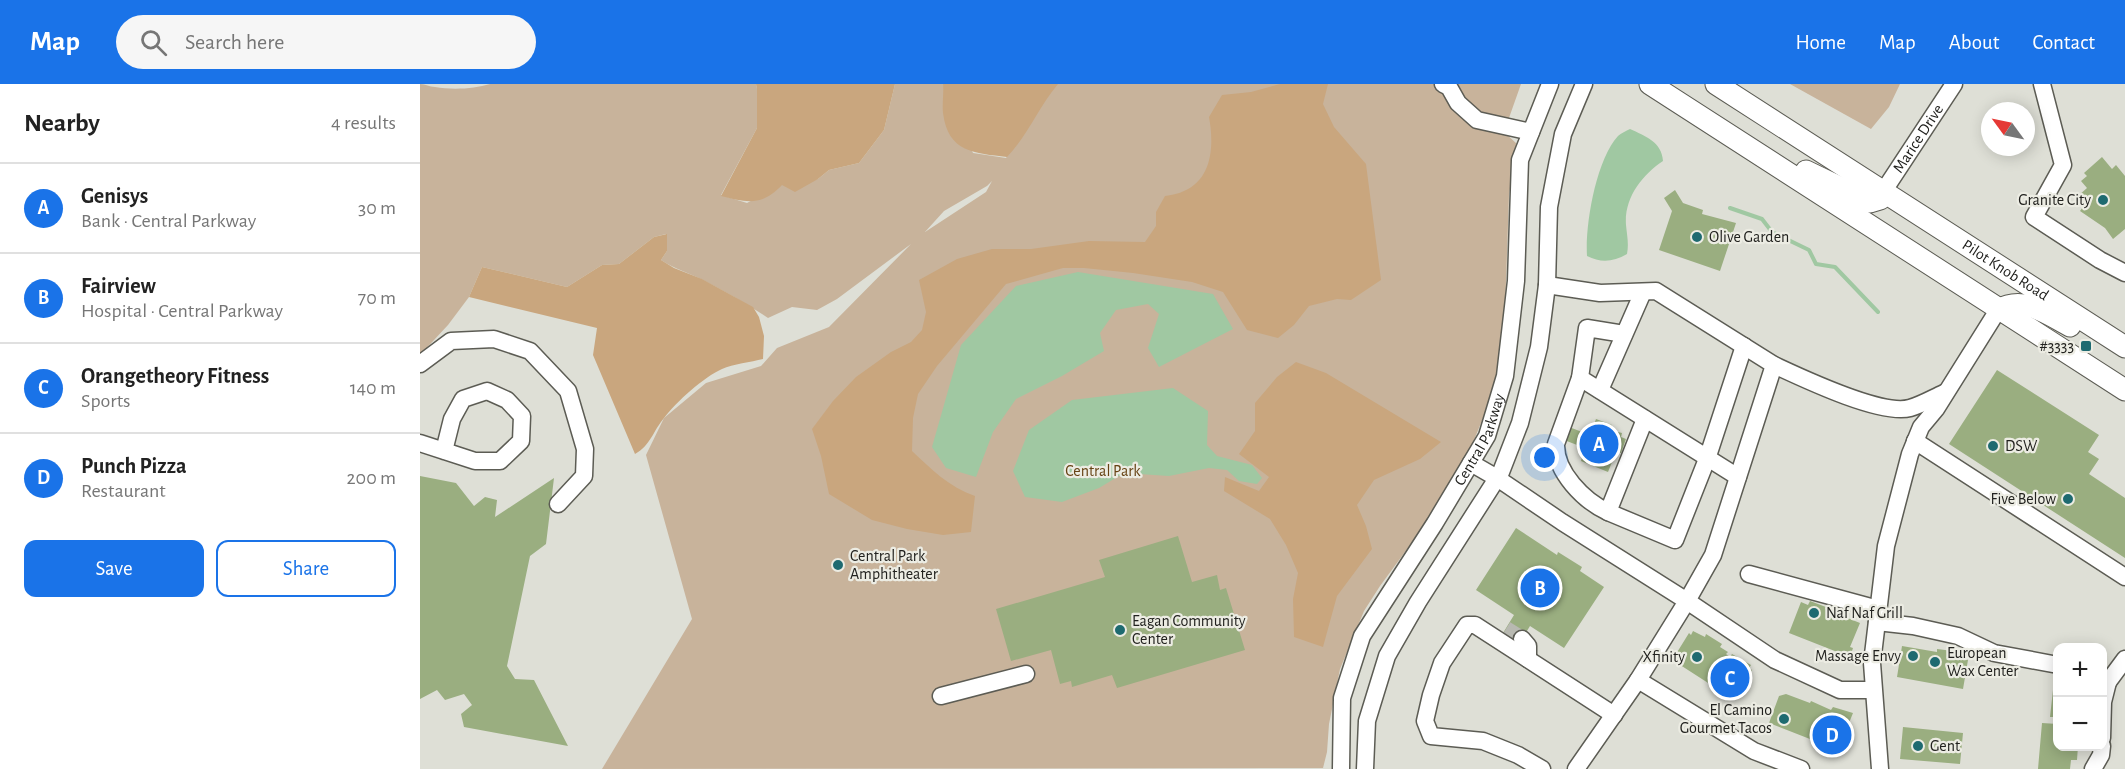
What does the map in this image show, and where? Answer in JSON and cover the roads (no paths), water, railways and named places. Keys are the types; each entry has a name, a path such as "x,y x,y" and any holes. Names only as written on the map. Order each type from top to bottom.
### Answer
{"main road":[{"path":"1650,84 2125,390"},
{"name":"Pilot Knob Road","path":"1716,84 2125,347"},
{"path":"1758,153 1804,171 1870,202 1880,199 1883,192"},
{"name":"Pilot Knob Road","path":"1998,310 2009,304 2020,303 2029,306 2080,331 2125,359"}],"street":[{"path":"1443,84 1449,87 1458,103 1477,120 1531,132"},
{"name":"Central Parkway","path":"1341,769 1342,698 1362,636 1487,436 1505,376 1516,281 1520,160 1550,84"},
{"name":"Central Parkway","path":"1365,769 1367,721 1387,656 1418,602 1497,478 1520,423 1539,347 1547,285 1549,207 1563,134 1584,84"},
{"name":"Marice Drive","path":"1883,192 1954,84"},
{"path":"2042,84 2063,165 2034,217 2100,260 2125,273"},
{"path":"1547,285 1600,293 1656,291 1774,365 1816,385 1887,408 1909,408 1944,393"},
{"path":"1600,390 1643,292"},
{"path":"1880,769 1872,663 1886,546 1910,454 1921,427 1936,409 1998,310"},
{"path":"1624,334 1587,328 1580,378 1556,444 1556,455 1559,466 1593,505 1676,540 1707,459 1744,346"},
{"path":"420,364 451,341 494,339 530,351 567,391 585,449 584,476 558,504"},
{"path":"1576,769 1638,680 1713,555 1774,365"},
{"path":"1580,378 1738,477"},
{"path":"420,443 444,451 475,461 500,461 521,441 522,416 507,400 487,391 463,399 452,419 444,451"},
{"path":"1608,512 1645,419"},
{"path":"1915,441 2125,577"},
{"path":"1471,463 1775,660 1840,690 1873,690"},
{"path":"1749,574 1878,616 1958,636 1994,653 2053,664"},
{"path":"1542,769 1518,755 1483,741 1431,736 1425,721 1431,695 1442,663 1467,625 1474,625 1488,633 1614,715"},
{"path":"1488,633 1495,628 1506,629"},
{"path":"1522,639 1528,646 1528,659"},
{"path":"2107,679 2125,659"},
{"path":"941,696 1026,674"},
{"path":"1638,680 1754,751 1801,769"},
{"path":"2093,769 2102,751"}],"waterway":[{"path":"1730,208 1762,219 1772,232 1809,250 1816,264 1835,267 1878,312"}],"tunnel":[{"path":"1506,629 1522,639"}],"place":[{"name":"Granite City","path":"2103,200"},
{"name":"Olive Garden","path":"1697,237"},
{"name":"#3333","path":"2086,346"},
{"name":"Genisys","path":"1599,444"},
{"name":"DSW","path":"1993,446"},
{"name":"Five Below","path":"2068,499"},
{"name":"Central Park Amphitheater","path":"838,565"},
{"name":"Fairview","path":"1540,588"},
{"name":"Naf Naf Grill","path":"1814,613"},
{"name":"Eagan Community Center","path":"1120,630"},
{"name":"Massage Envy","path":"1913,656"},
{"name":"Xfinity","path":"1697,657"},
{"name":"European Wax Center","path":"1935,662"},
{"name":"Orangetheory Fitness","path":"1730,678"},
{"name":"El Camino Gourmet Tacos","path":"1784,719"},
{"name":"Punch Pizza","path":"1832,735"},
{"name":"Gent","path":"1918,746"}],"park label":[{"name":"Central Park","path":"1103,471"}]}
